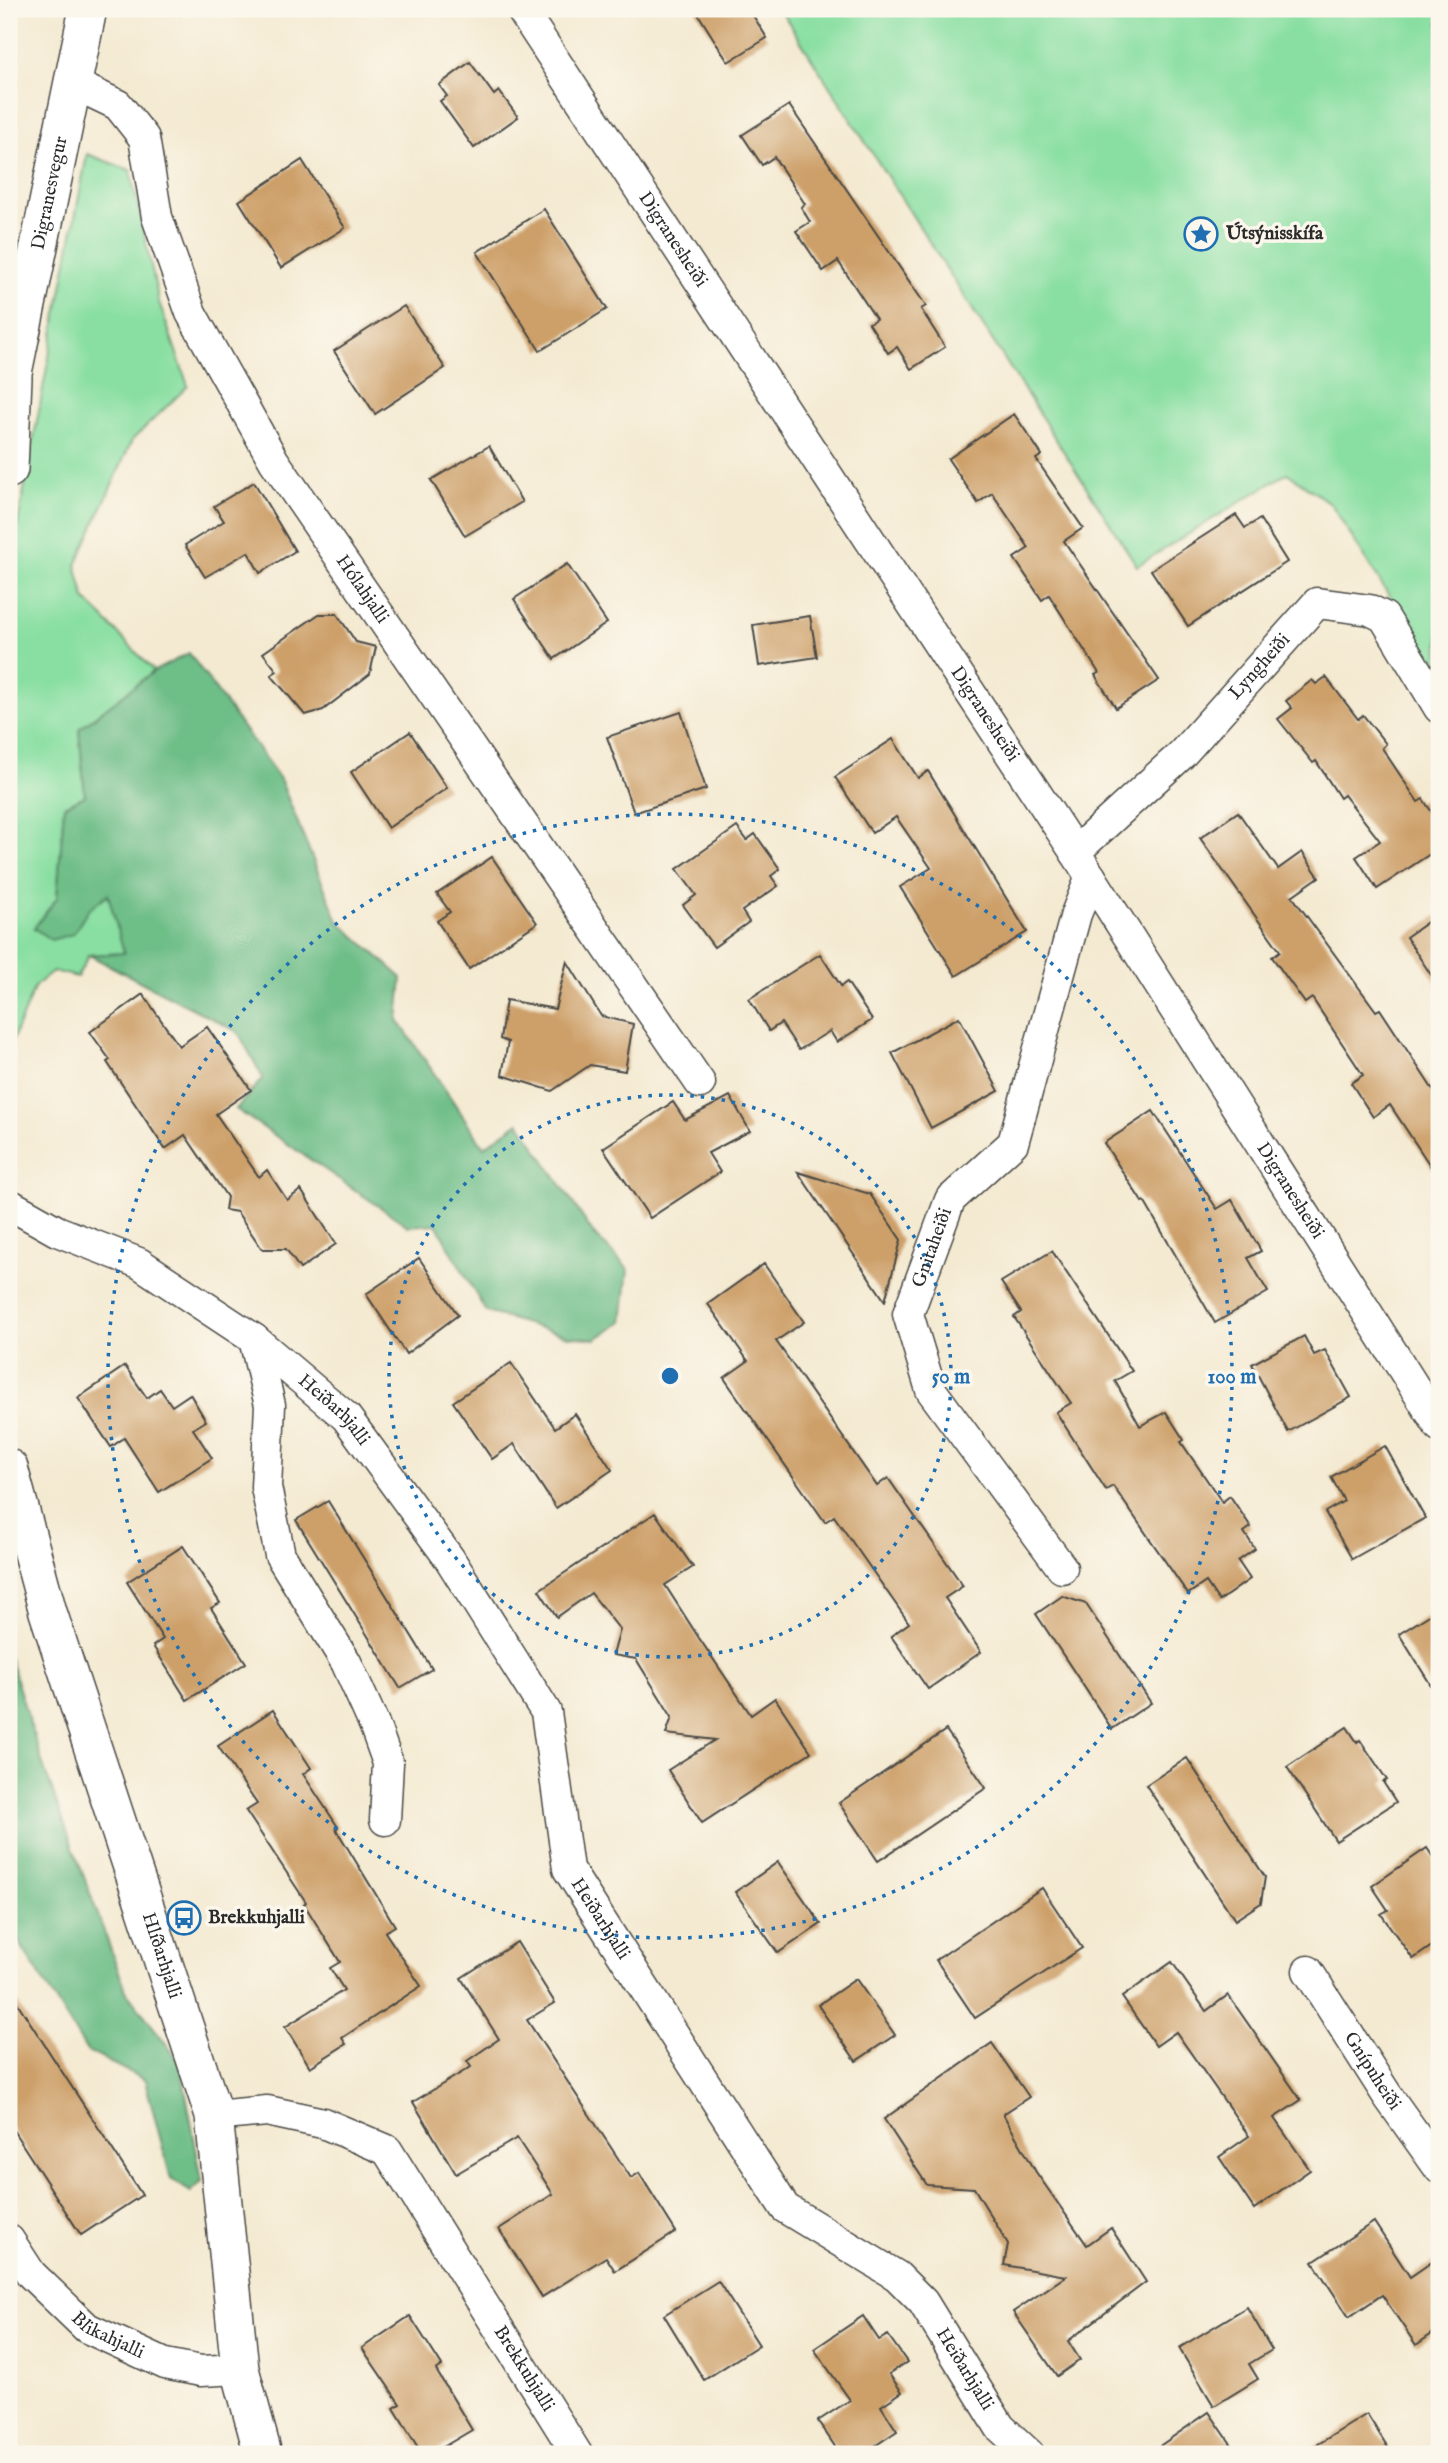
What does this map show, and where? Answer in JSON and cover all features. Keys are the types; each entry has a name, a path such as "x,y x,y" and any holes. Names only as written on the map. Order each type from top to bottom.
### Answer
{"street":[{"name":"Digranesvegur","path":"9,469 11,385 88,9"},
{"name":"Digranesheiði","path":"521,9 1075,852 1439,1426"},
{"name":"Hólahjalli","path":"74,84 118,105 144,138 157,217 191,313 274,461 700,1083"},
{"name":"Lyngheiði","path":"1075,852 1181,755 1317,603 1370,610 1384,617 1439,708"},
{"name":"Gnitaheiði","path":"1062,1568 930,1390 908,1314 950,1200 1013,1143 1076,914 1091,877"},
{"name":"Heiðarhjalli","path":"9,1204 57,1231 139,1263 254,1339 346,1417 450,1558 546,1712 568,1869 785,2208 897,2276 923,2302 1000,2427 1028,2454"},
{"name":"Heiðarhjalli","path":"254,1339 270,1405 266,1488 280,1555 346,1662 374,1724 388,1763 385,1820"},
{"name":"Hlíðarhjalli","path":"9,1468 48,1612 214,2116 240,2369 263,2454"},
{"name":"Gnípuheiði","path":"1308,1971 1387,2095 1439,2168"},
{"name":"Brekkuhjalli","path":"214,2116 267,2111 323,2123 387,2150 577,2454"},
{"name":"Blikahjalli","path":"9,2240 31,2274 87,2328 165,2364 201,2371 240,2369"}],"green space":[{"path":"780,9 1439,9 1439,675 1331,504 1287,473 1137,566"},
{"path":"87,154 130,170 159,302 188,386 132,440 76,565 85,599 154,671 79,729 85,797 64,806 57,898 34,928 73,934 88,910 108,894 125,953 89,955 77,977 54,971 35,986 9,1048 9,570"},
{"path":"189,653 280,779 338,921 402,978 398,1020 484,1147 519,1122 593,1233 628,1269 622,1322 596,1339 568,1336 486,1312 436,1224 408,1226 236,1109 263,1078 238,1032 89,955 124,953 108,894 88,910 73,934 51,940 34,928 57,898 64,806 85,796 79,729 154,671"},
{"path":"9,1657 45,1771 126,1991 180,2062 202,2181 191,2192 171,2179 145,2080 87,2051 9,1926"}],"building":[{"path":"695,9 749,9 767,38 728,62"},
{"path":"470,62 494,95 499,91 518,117 474,148 440,101 447,96 439,85"},
{"path":"789,105 926,306 921,309 945,347 911,369 897,347 888,353 869,323 876,319 838,261 823,271 796,231 810,222 801,207 805,204 774,157 762,165 742,135"},
{"path":"302,160 345,228 281,268 239,201"},
{"path":"544,209 607,309 540,351 477,252"},
{"path":"404,306 445,368 375,414 334,351"},
{"path":"1014,414 1042,455 1036,459 1083,528 1064,541 1159,680 1116,708 1095,675 1099,673 1049,595 1042,600 1014,558 1029,548 992,493 978,503 948,459"},
{"path":"489,446 522,502 465,536 431,480"},
{"path":"254,482 295,551 260,573 248,552 205,577 185,545 224,521 214,506"},
{"path":"1236,515 1245,528 1260,519 1287,562 1188,626 1151,570"},
{"path":"567,564 607,623 554,659 514,599"},
{"path":"319,614 337,614 356,642 376,647 370,674 323,710 305,715 271,675 277,671 263,653"},
{"path":"810,616 817,657 759,666 753,625"},
{"path":"1326,677 1358,719 1363,715 1386,744 1382,748 1418,802 1423,799 1439,823 1439,848 1377,889 1356,857 1380,841 1344,795 1340,798 1316,761 1313,763 1278,719 1292,708 1286,701 1312,680 1316,684"},
{"path":"681,712 706,789 634,813 607,737"},
{"path":"410,732 447,788 388,828 351,772"},
{"path":"893,739 918,778 928,771 1027,932 956,976 900,887 931,868 896,817 872,833 835,777"},
{"path":"1238,812 1278,869 1302,852 1319,877 1292,896 1376,1011 1380,1009 1439,1099 1439,1179 1390,1105 1373,1117 1351,1083 1363,1075 1312,998 1305,1003 1272,957 1280,951 1200,838"},
{"path":"737,827 747,840 755,834 780,869 771,876 778,886 742,911 749,922 714,947 683,905 696,895 677,869"},
{"path":"492,857 537,923 469,969 437,921 450,912 437,894"},
{"path":"1439,914 1439,987 1406,937"},
{"path":"820,954 841,986 847,982 872,1020 837,1042 830,1031 799,1050 781,1023 769,1031 749,999"},
{"path":"567,961 601,1016 633,1024 625,1071 590,1065 552,1091 502,1075 508,1042 500,1039 506,1000 555,1009"},
{"path":"143,994 179,1046 207,1027 251,1090 216,1114 259,1177 267,1170 287,1200 301,1190 336,1244 300,1269 286,1249 262,1249 237,1212 225,1210 227,1197 185,1135 165,1149 107,1062 110,1060 90,1032"},
{"path":"959,1017 999,1091 931,1128 892,1053"},
{"path":"730,1096 750,1131 708,1153 720,1172 650,1218 603,1148 673,1102 685,1120"},
{"path":"1153,1111 1217,1209 1232,1200 1261,1251 1248,1258 1268,1292 1215,1323 1144,1201 1142,1202 1104,1143"},
{"path":"798,1172 870,1194 901,1240 885,1301"},
{"path":"1052,1251 1132,1371 1115,1381 1140,1426 1166,1412 1184,1440 1181,1442 1222,1502 1230,1496 1251,1527 1244,1532 1255,1549 1238,1561 1250,1579 1219,1601 1206,1582 1188,1594 1113,1486 1106,1490 1056,1412 1071,1403 1014,1317 1021,1312 1001,1282"},
{"path":"419,1258 458,1315 406,1354 366,1294"},
{"path":"764,1264 804,1322 776,1341 877,1486 888,1478 963,1586 945,1598 981,1652 928,1689 891,1636 909,1623 834,1516 825,1522 724,1378 748,1361 708,1304"},
{"path":"1304,1336 1314,1355 1325,1350 1351,1397 1288,1432 1252,1364"},
{"path":"511,1363 555,1428 575,1414 612,1470 556,1508 514,1444 492,1459 453,1402"},
{"path":"125,1366 147,1398 160,1389 172,1406 190,1394 206,1421 193,1429 212,1458 159,1492 124,1438 111,1447 78,1398"},
{"path":"1385,1446 1425,1518 1352,1559 1325,1512 1344,1501 1331,1477"},
{"path":"328,1501 432,1669 400,1688 296,1520"},
{"path":"655,1513 693,1567 665,1585 699,1638 751,1715 775,1698 811,1752 702,1823 668,1770 715,1740 666,1734 672,1717 636,1659 613,1655 620,1630 591,1593 557,1617 539,1590"},
{"path":"183,1546 220,1603 211,1608 246,1663 187,1700 153,1646 163,1639 127,1582"},
{"path":"1062,1596 1086,1604 1151,1703 1112,1729 1036,1614"},
{"path":"1439,1609 1439,1698 1399,1634"},
{"path":"273,1710 311,1768 303,1774 338,1827 336,1829 395,1926 385,1932 421,1986 342,2038 346,2044 310,2067 285,2027 344,1990 330,1968 340,1962 304,1904 306,1902 246,1811 257,1804 218,1746"},
{"path":"1347,1727 1357,1742 1360,1740 1387,1780 1383,1782 1396,1802 1336,1841 1287,1767"},
{"path":"946,1730 986,1788 878,1861 839,1803"},
{"path":"1187,1758 1265,1877 1261,1903 1235,1920 1146,1785"},
{"path":"1427,1848 1439,1866 1439,1941 1413,1959 1381,1914 1388,1910 1372,1886"},
{"path":"778,1862 821,1924 778,1953 735,1892"},
{"path":"1042,1888 1082,1948 975,2018 936,1960"},
{"path":"517,1942 555,2003 527,2020 631,2178 639,2173 676,2232 615,2271 606,2257 542,2297 499,2229 553,2194 517,2138 456,2174 413,2102 471,2067 467,2061 499,2039 461,1978"},
{"path":"1172,1962 1206,2011 1228,1995 1301,2100 1274,2118 1310,2170 1254,2209 1219,2157 1249,2136 1176,2032 1156,2046 1122,1997"},
{"path":"856,1979 895,2035 856,2061 818,2005"},
{"path":"9,1990 142,2195 81,2235 9,2124"},
{"path":"992,2043 1029,2097 1003,2114 1036,2172 1087,2245 1111,2228 1146,2282 1068,2341 1080,2360 1057,2376 1013,2312 1066,2276 1004,2265 1008,2244 974,2188 927,2185 884,2119"},
{"path":"1374,2222 1410,2277 1439,2257 1439,2329 1416,2345 1382,2295 1349,2317 1313,2262"},
{"path":"718,2281 759,2345 704,2380 664,2315"},
{"path":"1247,2307 1272,2350 1249,2364 1258,2379 1214,2406 1179,2348"},
{"path":"410,2316 442,2366 436,2370 472,2430 431,2454 422,2454 394,2408 400,2404 362,2348"},
{"path":"863,2316 879,2340 888,2335 907,2362 889,2374 902,2392 881,2406 897,2431 863,2454 840,2454 818,2421 850,2400 814,2349"},
{"path":"1209,2412 1238,2454 1148,2454"},
{"path":"1367,2414 1392,2454 1302,2454"}],"place":[{"name":"Útsýnisskífa","path":"1201,234"},
{"name":"Brekkuhjalli","path":"184,1918"}]}
